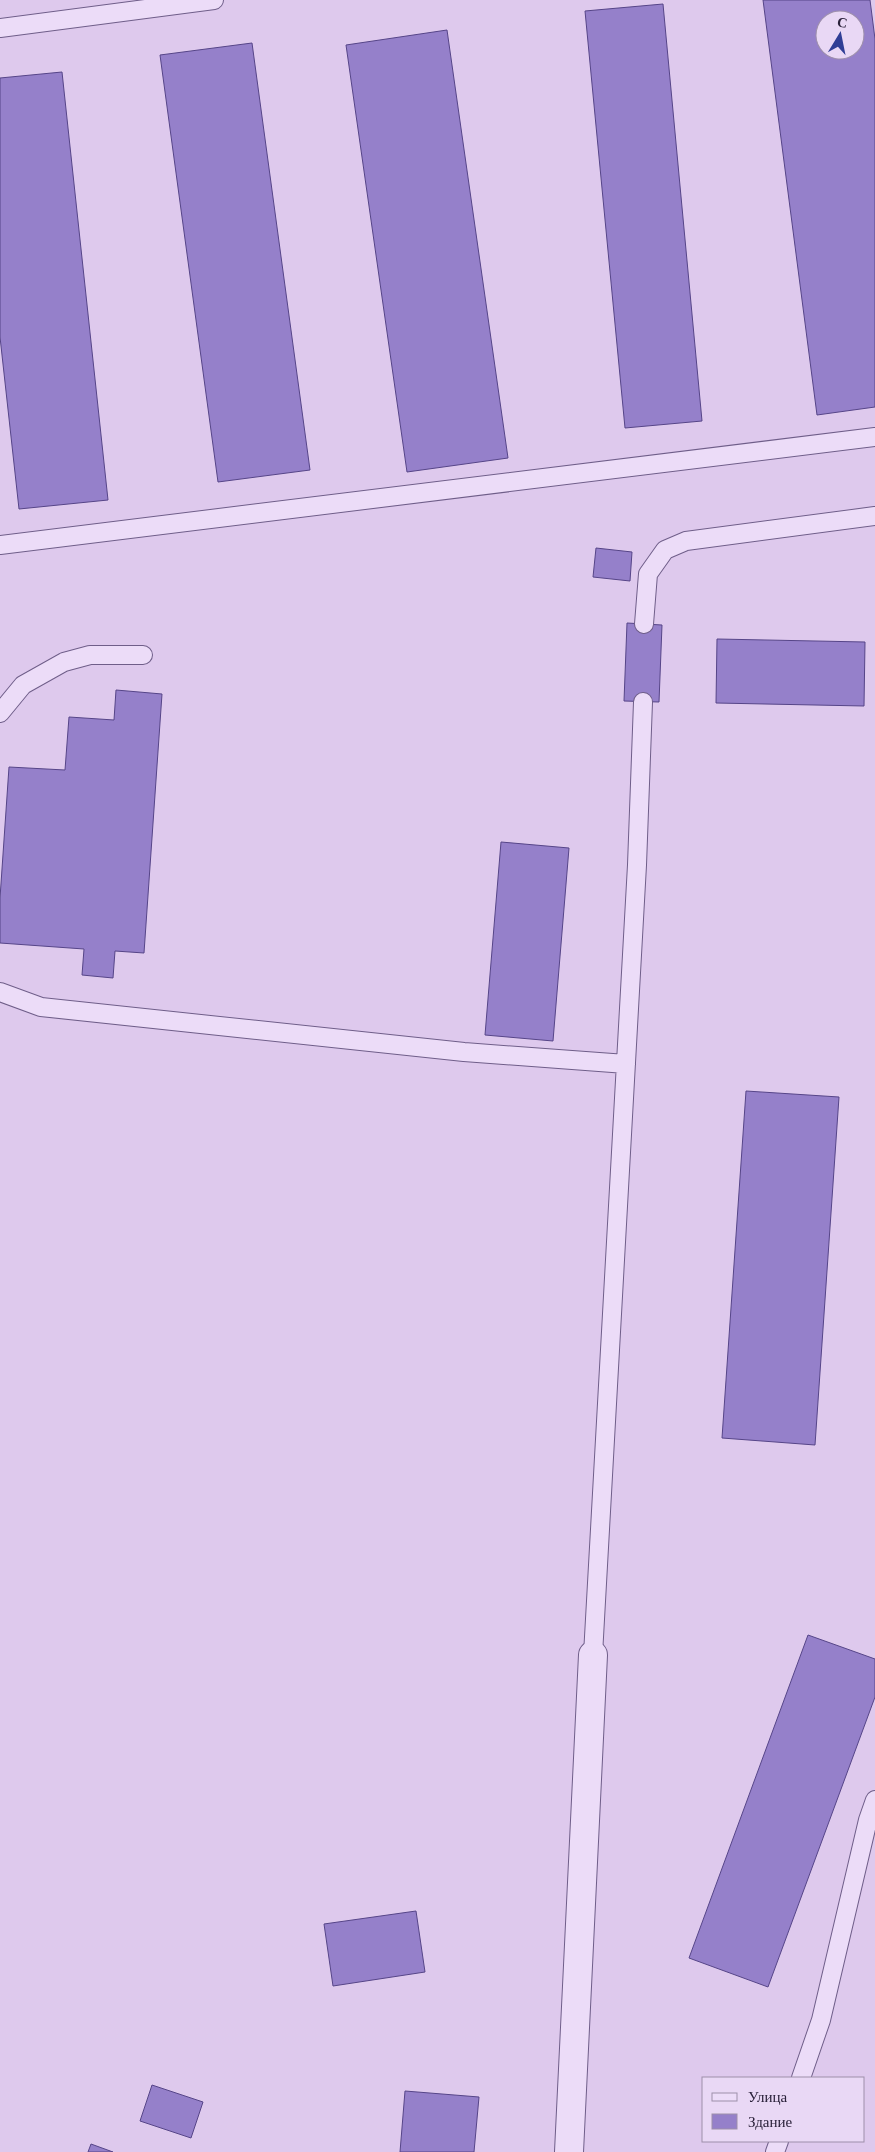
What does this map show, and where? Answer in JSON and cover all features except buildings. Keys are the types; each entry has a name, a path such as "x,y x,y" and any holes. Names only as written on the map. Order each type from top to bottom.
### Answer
{"street":[{"path":"569,2152 593,1655"}],"lane":[{"path":"0,28 214,0"},
{"path":"0,545 875,437"},
{"path":"644,624 648,574 665,550 686,541 875,516"},
{"path":"0,713 23,685 64,662 90,655 143,655"},
{"path":"593,1655 626,1064 643,702"},
{"path":"0,992 41,1007 464,1052 626,1064"},
{"path":"801,2077 821,2020 868,1820 875,1800"}]}
